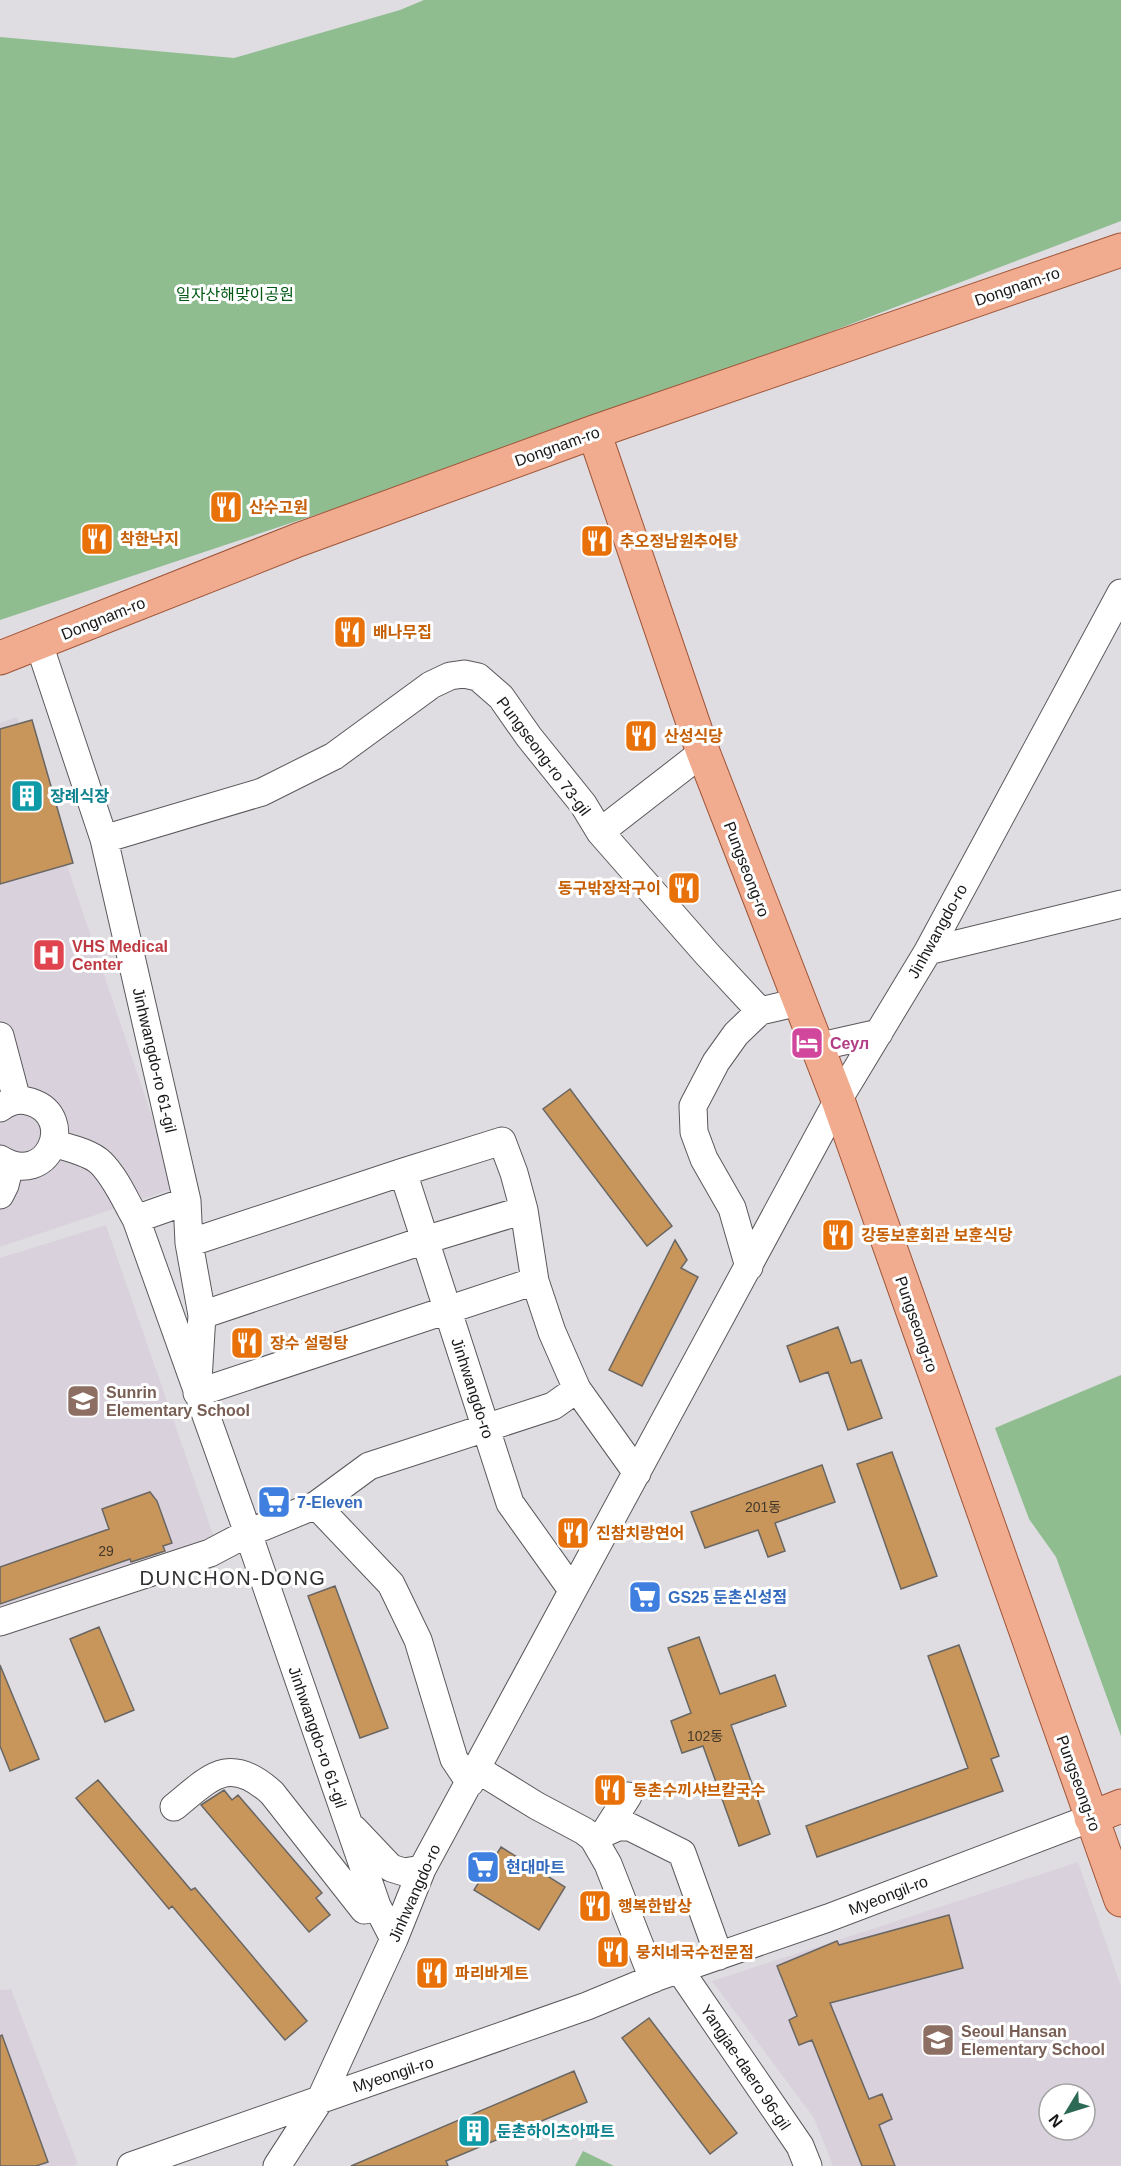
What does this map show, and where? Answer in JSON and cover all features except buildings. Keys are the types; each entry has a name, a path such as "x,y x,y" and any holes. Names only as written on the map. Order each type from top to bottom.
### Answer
{"main road":[{"name":"Dongnam-ro","path":"0,658 298,540 594,432 1121,250"},
{"name":"Pungseong-ro","path":"594,432 703,752 838,1100 1121,1900"},
{"name":"Myeongil-ro","path":"1091,1818 1121,1806"}],"street":[{"name":"Jinhwangdo-ro","path":"277,2166 321,2098 394,1939 422,1869 838,1100 928,951 1121,593"},
{"name":"Jinhwangdo-ro 61-gil","path":"39,644 104,839 187,1201 189,1244 202,1315 197,1393"},
{"name":"Pungseong-ro 73-gil","path":"104,839 262,792 334,756 430,685 450,676 464,674 478,677 501,697 529,737 583,804 600,831 760,1011"},
{"path":"600,831 703,752"},
{"path":"928,951 1121,904"},
{"path":"749,1267 732,1208 704,1158 694,1132 693,1106 723,1052 736,1034 760,1011 799,1002"},
{"path":"817,1047 879,1033"},
{"path":"0,1036 8,1104 28,1101 38,1105 47,1112 55,1133 49,1153 41,1161 31,1166 21,1167 5,1162 5,1185 0,1195"},
{"path":"189,1244 502,1141 524,1210 535,1281 552,1332 577,1389 637,1473"},
{"name":"Jinhwangdo-ro 61-gil","path":"53,1143 100,1162 136,1219 248,1533 346,1822 377,1906 394,1939"},
{"name":"Jinhwangdo-ro","path":"403,1172 510,1503 572,1590"},
{"path":"136,1219 187,1201"},
{"path":"202,1315 425,1240 524,1210"},
{"path":"197,1393 535,1281"},
{"path":"0,1622 210,1553 248,1533 316,1505 369,1466 553,1406 577,1389"},
{"path":"316,1505 391,1584 418,1640 454,1759 473,1776 584,1831 599,1835 618,1827 630,1827 682,1853 719,1956"},
{"path":"174,1807 209,1778 225,1772 242,1773 257,1779 272,1793 363,1910 377,1906"},
{"path":"599,1835 628,1796"},
{"name":"Myeongil-ro","path":"131,2166 587,2006 679,1969 828,1918 1091,1818"},
{"path":"346,1822 391,1868 404,1872 422,1869"},
{"path":"599,1835 653,1979"},
{"name":"Yangjae-daero 96-gil","path":"679,1969 800,2146 808,2166"}],"shaded area":[{"name":"VHS Medical Center","path":"17,717 176,1188 0,1247 0,723"},
{"name":"Sunrin Elementary School","path":"106,1225 216,1543 0,1614 0,1258"},
{"name":"Seoul Hansan Elementary School","path":"1078,1862 1121,1986 1121,2166 833,2166 814,2118 712,1981"},
{"path":"11,1989 78,2164 72,2166 0,2166 0,1990"}],"green space":[{"name":"일자산해맞이공원","path":"424,0 1121,0 1121,221 594,422 0,620 0,37 234,58 400,10"},
{"path":"1121,1375 1121,1736 1056,1557 1029,1519 995,1428"},
{"path":"583,2151 614,2166 575,2166"}],"place":[{"name":"산수고원","path":"226,507"},
{"name":"착한낙지","path":"97,539"},
{"name":"추오정남원추어탕","path":"597,541"},
{"name":"배나무집","path":"350,632"},
{"name":"산성식당","path":"641,736"},
{"name":"장례식장","path":"27,796"},
{"name":"동구밖장작구이","path":"684,888"},
{"name":"VHS Medical Center","path":"49,955"},
{"name":"Сеул","path":"807,1043"},
{"name":"강동보훈회관 보훈식당","path":"838,1235"},
{"name":"장수 설렁탕","path":"247,1343"},
{"name":"Sunrin Elementary School","path":"83,1401"},
{"name":"7-Eleven","path":"274,1502"},
{"name":"진참치랑연어","path":"573,1533"},
{"name":"GS25 둔촌신성점","path":"645,1597"},
{"name":"동촌수끼샤브칼국수","path":"610,1790"},
{"name":"현대마트","path":"483,1867"},
{"name":"행복한밥상","path":"595,1906"},
{"name":"뭉치네국수전문점","path":"613,1952"},
{"name":"파리바게트","path":"432,1973"},
{"name":"Seoul Hansan Elementary School","path":"938,2040"},
{"name":"둔촌하이츠아파트","path":"474,2131"}],"district":[{"name":"DUNCHON-DONG","path":"233,1578"}]}
